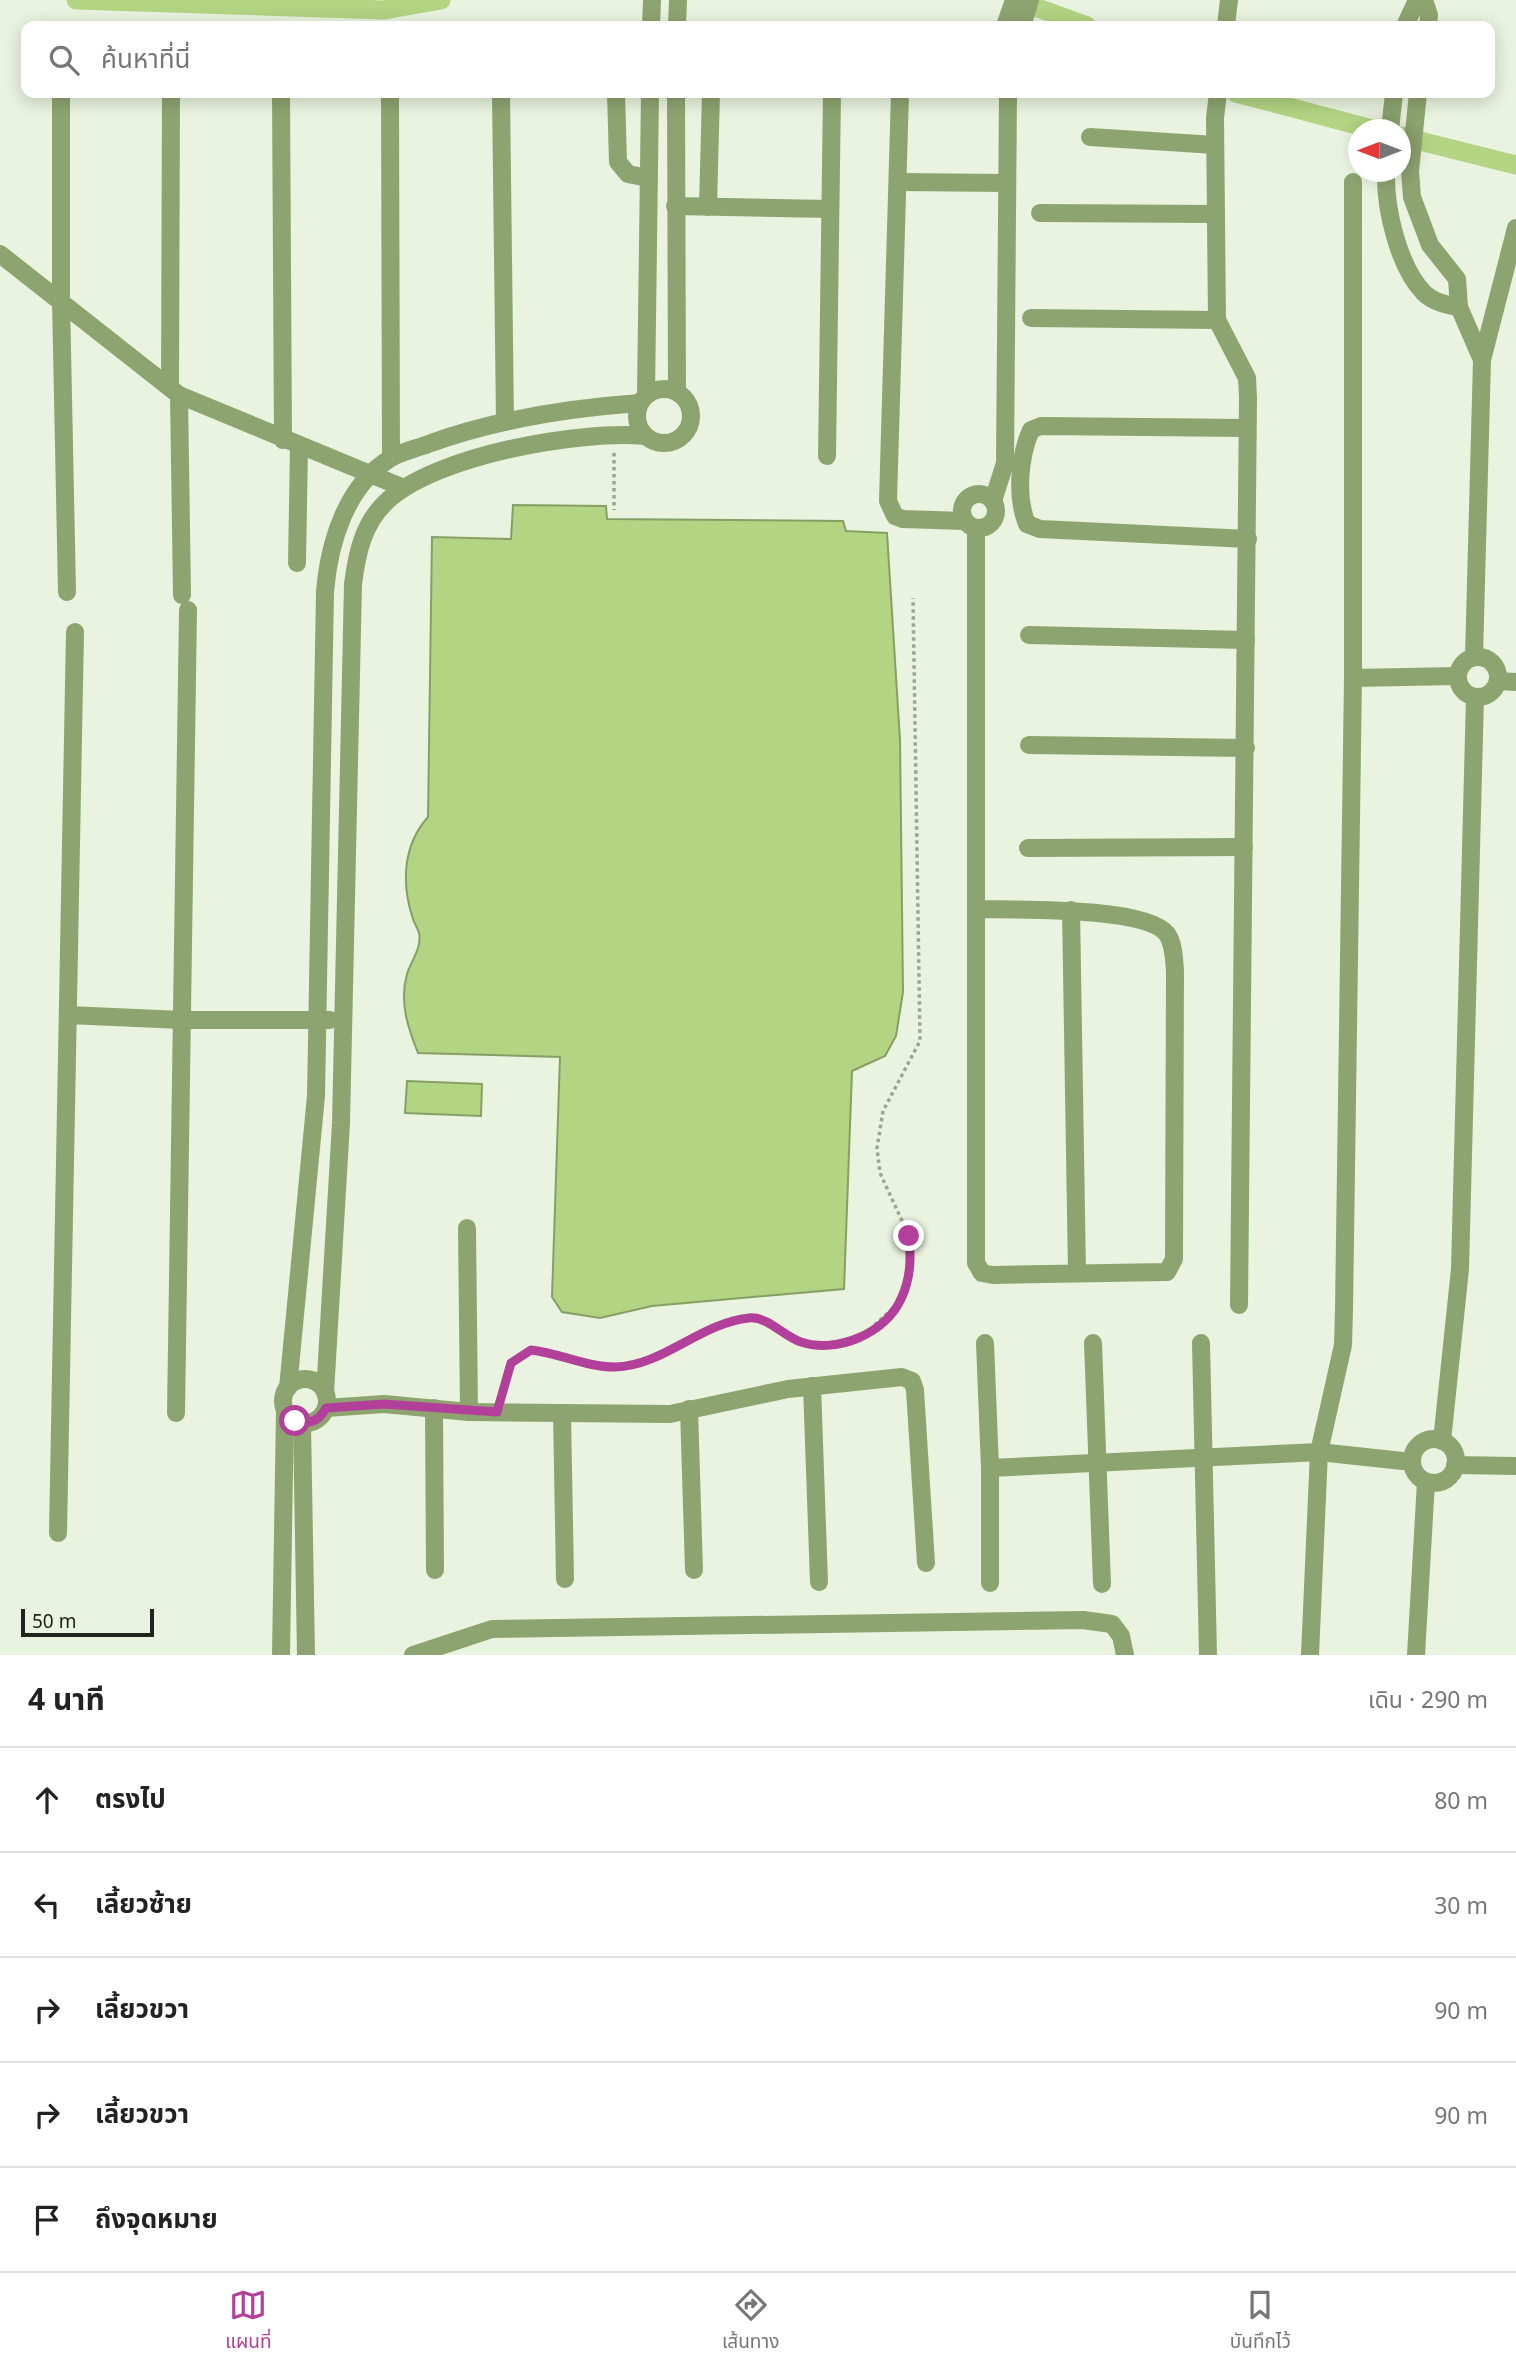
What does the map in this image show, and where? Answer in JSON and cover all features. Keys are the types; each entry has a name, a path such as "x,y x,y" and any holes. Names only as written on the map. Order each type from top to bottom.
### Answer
{"street":[{"path":"651,21 652,0"},
{"path":"677,21 678,0"},
{"path":"1007,21 1014,0"},
{"path":"1024,21 1030,0"},
{"path":"1227,21 1229,0"},
{"path":"1407,21 1417,0"},
{"path":"1424,0 1428,21"},
{"path":"61,98 61,300 67,592"},
{"path":"171,98 174,392 185,603 176,1413"},
{"path":"281,98 297,563"},
{"path":"390,98 391,457"},
{"path":"501,98 505,422"},
{"path":"615,98 618,162 628,174 648,178"},
{"path":"281,1655 284,1395 288,1388 316,1096 327,561 341,519 373,474 391,457 457,434 505,422 554,411 643,399 661,388 677,392 689,404 691,421 688,429 668,443 652,441 639,426 637,414 643,399 650,98"},
{"path":"676,98 677,392"},
{"path":"708,207 710,98"},
{"path":"827,456 832,98"},
{"path":"900,98 888,501 895,516 903,519 970,524 982,528 993,520 993,501 1005,463 1008,98"},
{"path":"1217,98 1215,118 1217,320 1247,377 1248,539 1239,1305"},
{"path":"1391,119 1393,98"},
{"path":"1418,98 1410,171 1412,197 1418,220 1430,245 1458,279 1459,307 1482,360"},
{"path":"1090,137 1215,145"},
{"path":"899,182 1006,183"},
{"path":"1310,1655 1319,1452 1343,1345 1353,678 1353,182"},
{"path":"1386,182 1385,199 1413,278 1426,295 1444,304 1459,307"},
{"path":"675,206 830,209"},
{"path":"1040,213 1216,214"},
{"path":"1394,230 1418,220"},
{"path":"1474,657 1482,360 1516,228"},
{"path":"0,254 174,392 404,488"},
{"path":"1031,318 1217,320"},
{"path":"1247,428 1041,426 1031,430 1024,447 1021,510 1027,524 1040,529 1248,539"},
{"path":"285,1410 295,1421 302,1423 317,1420 326,1401 344,1020 356,558 362,536 376,513 404,488 439,471 506,451 563,439 614,433 645,436"},
{"path":"976,909 1072,910 1156,924 1168,935 1175,971 1174,1259 1167,1272 993,1275 982,1273 976,1263 976,909 970,524 962,508 969,497 982,494 993,501"},
{"path":"58,1533 75,632"},
{"path":"1029,635 1246,640"},
{"path":"1482,656 1495,665 1507,681 1490,694 1475,697 1462,690 1458,676 1462,664 1482,656"},
{"path":"1353,678 1458,676"},
{"path":"1441,1441 1460,1269 1475,697"},
{"path":"1029,745 1245,748"},
{"path":"322,774 349,774"},
{"path":"1028,848 1244,847"},
{"path":"1072,910 1077,1273"},
{"path":"68,1015 182,1020 344,1020"},
{"path":"467,1228 469,1412"},
{"path":"985,1343 990,1468 990,1583"},
{"path":"1093,1343 1102,1584"},
{"path":"1201,1343 1208,1655"},
{"path":"326,1401 469,1412 670,1414 812,1386 902,1377 912,1381 915,1390 926,1563"},
{"path":"288,1388 301,1380 308,1380 321,1387 326,1401"},
{"path":"812,1386 819,1582"},
{"path":"433,1408 435,1570"},
{"path":"689,1409 694,1570"},
{"path":"562,1412 565,1579"},
{"path":"302,1423 306,1655"},
{"path":"1416,1655 1426,1482 1414,1470 1412,1462 1418,1446 1425,1441 1441,1441 1453,1452 1455,1465 1450,1476 1443,1481 1426,1482"},
{"path":"990,1468 1319,1452 1412,1462"},
{"path":"1455,1465 1516,1466"},
{"path":"413,1655 492,1629 1083,1620 1112,1624 1121,1636 1125,1655"}],"path":[{"path":"614,433 614,510"},
{"path":"497,1412 511,1363 531,1350 616,1367 651,1359 724,1322 753,1317 801,1342 831,1346 858,1340 901,1301 912,1264 909,1236 880,1173 877,1148 883,1111 920,1041 913,598"}],"shaded area":[{"path":"513,505 606,506 607,519 843,521 846,531 887,533 900,740 903,992 896,1036 885,1056 852,1071 844,1289 652,1306 600,1318 562,1312 552,1297 560,1057 418,1053 404,1005 407,974 420,939 409,905 406,878 413,840 428,817 432,537 511,539"},
{"path":"407,1081 482,1084 481,1116 405,1113"}],"waterway":[{"path":"76,0 384,10 441,0"},
{"path":"1016,0 1073,21"},
{"path":"1255,98 1348,123"},
{"path":"1411,139 1516,165"}],"route":[{"path":"295,1421 310,1423 317,1420 326,1408 384,1404 497,1412 511,1363 531,1350 616,1367 651,1359 724,1322 753,1317 801,1342 831,1346 858,1340 901,1301 912,1264 909,1236"}]}
